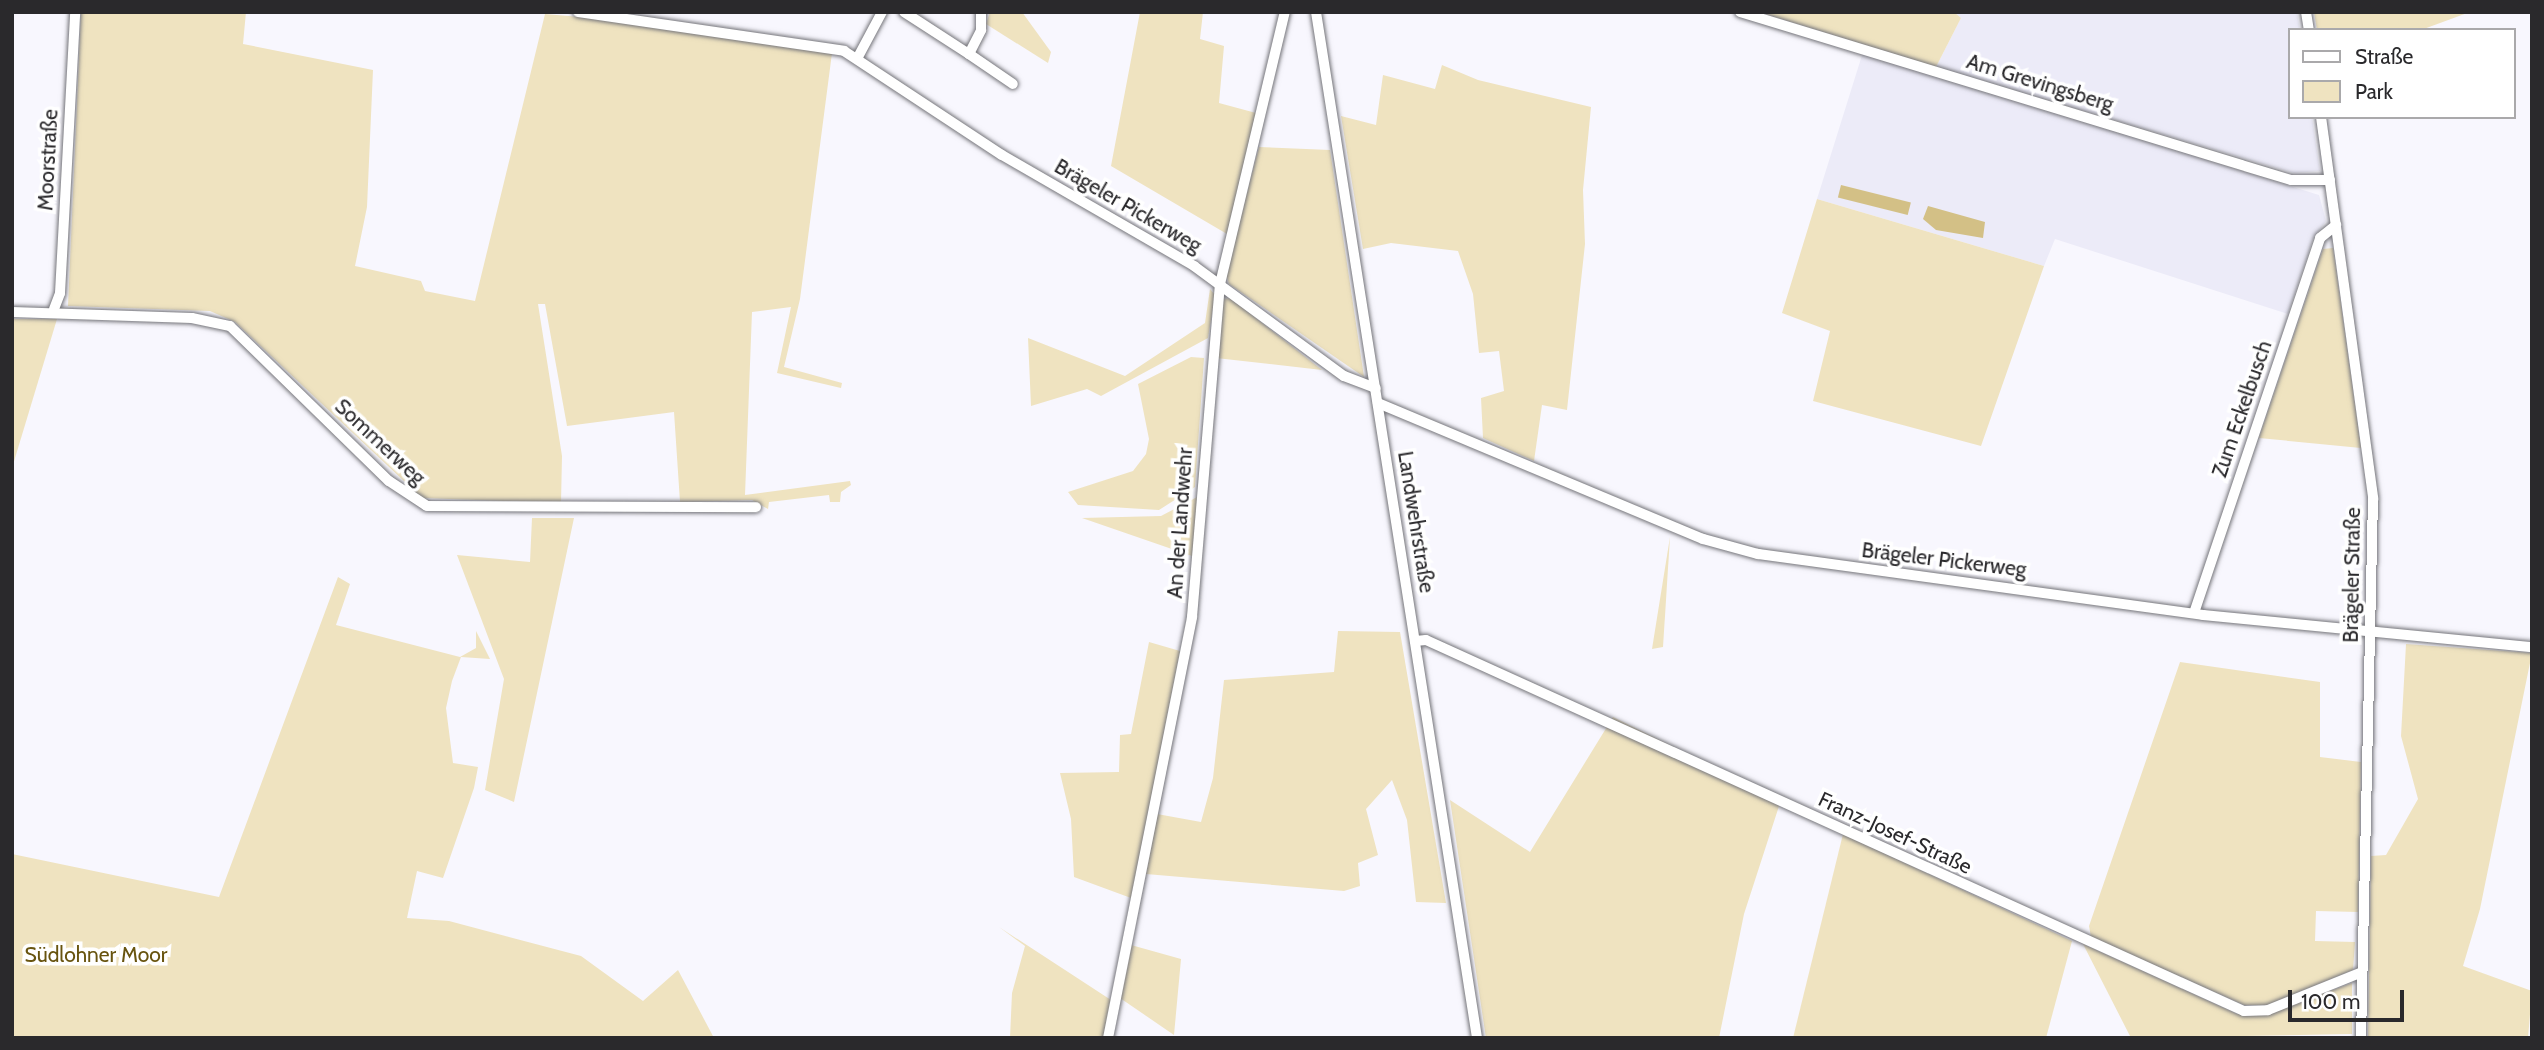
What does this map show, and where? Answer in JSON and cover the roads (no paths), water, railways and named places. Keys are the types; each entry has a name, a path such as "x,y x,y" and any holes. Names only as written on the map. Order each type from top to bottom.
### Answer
{"street":[{"name":"Moorstraße","path":"54,309 60,293 75,12"},
{"name":"Brägeler Pickerweg","path":"578,12 827,46 858,57 1002,155 1220,284 1344,376 1376,388"},
{"path":"858,57 882,12"},
{"path":"904,12 1013,84"},
{"path":"969,54 981,30 981,12"},
{"name":"An der Landwehr","path":"1108,1038 1192,617 1220,284 1285,12"},
{"name":"Landwehrstraße","path":"1316,12 1477,1038"},
{"name":"Am Grevingsberg","path":"1740,12 2291,180 2307,184 2330,180"},
{"name":"Brägeler Straße","path":"2321,119 2372,474 2361,1038"},
{"name":"Zum Eckelbusch","path":"2194,613 2320,238 2336,225"},
{"name":"Sommerweg","path":"12,312 54,309 192,318 230,326 389,481 424,505 756,507"},
{"name":"Brägeler Pickerweg","path":"1378,403 1726,547 2194,613 2370,633 2532,647"},
{"name":"Franz-Josef-Straße","path":"1415,641 1426,640 2244,1011 2268,1010 2362,972"}],"park label":[{"name":"Südlohner Moor","path":"96,955"}]}
